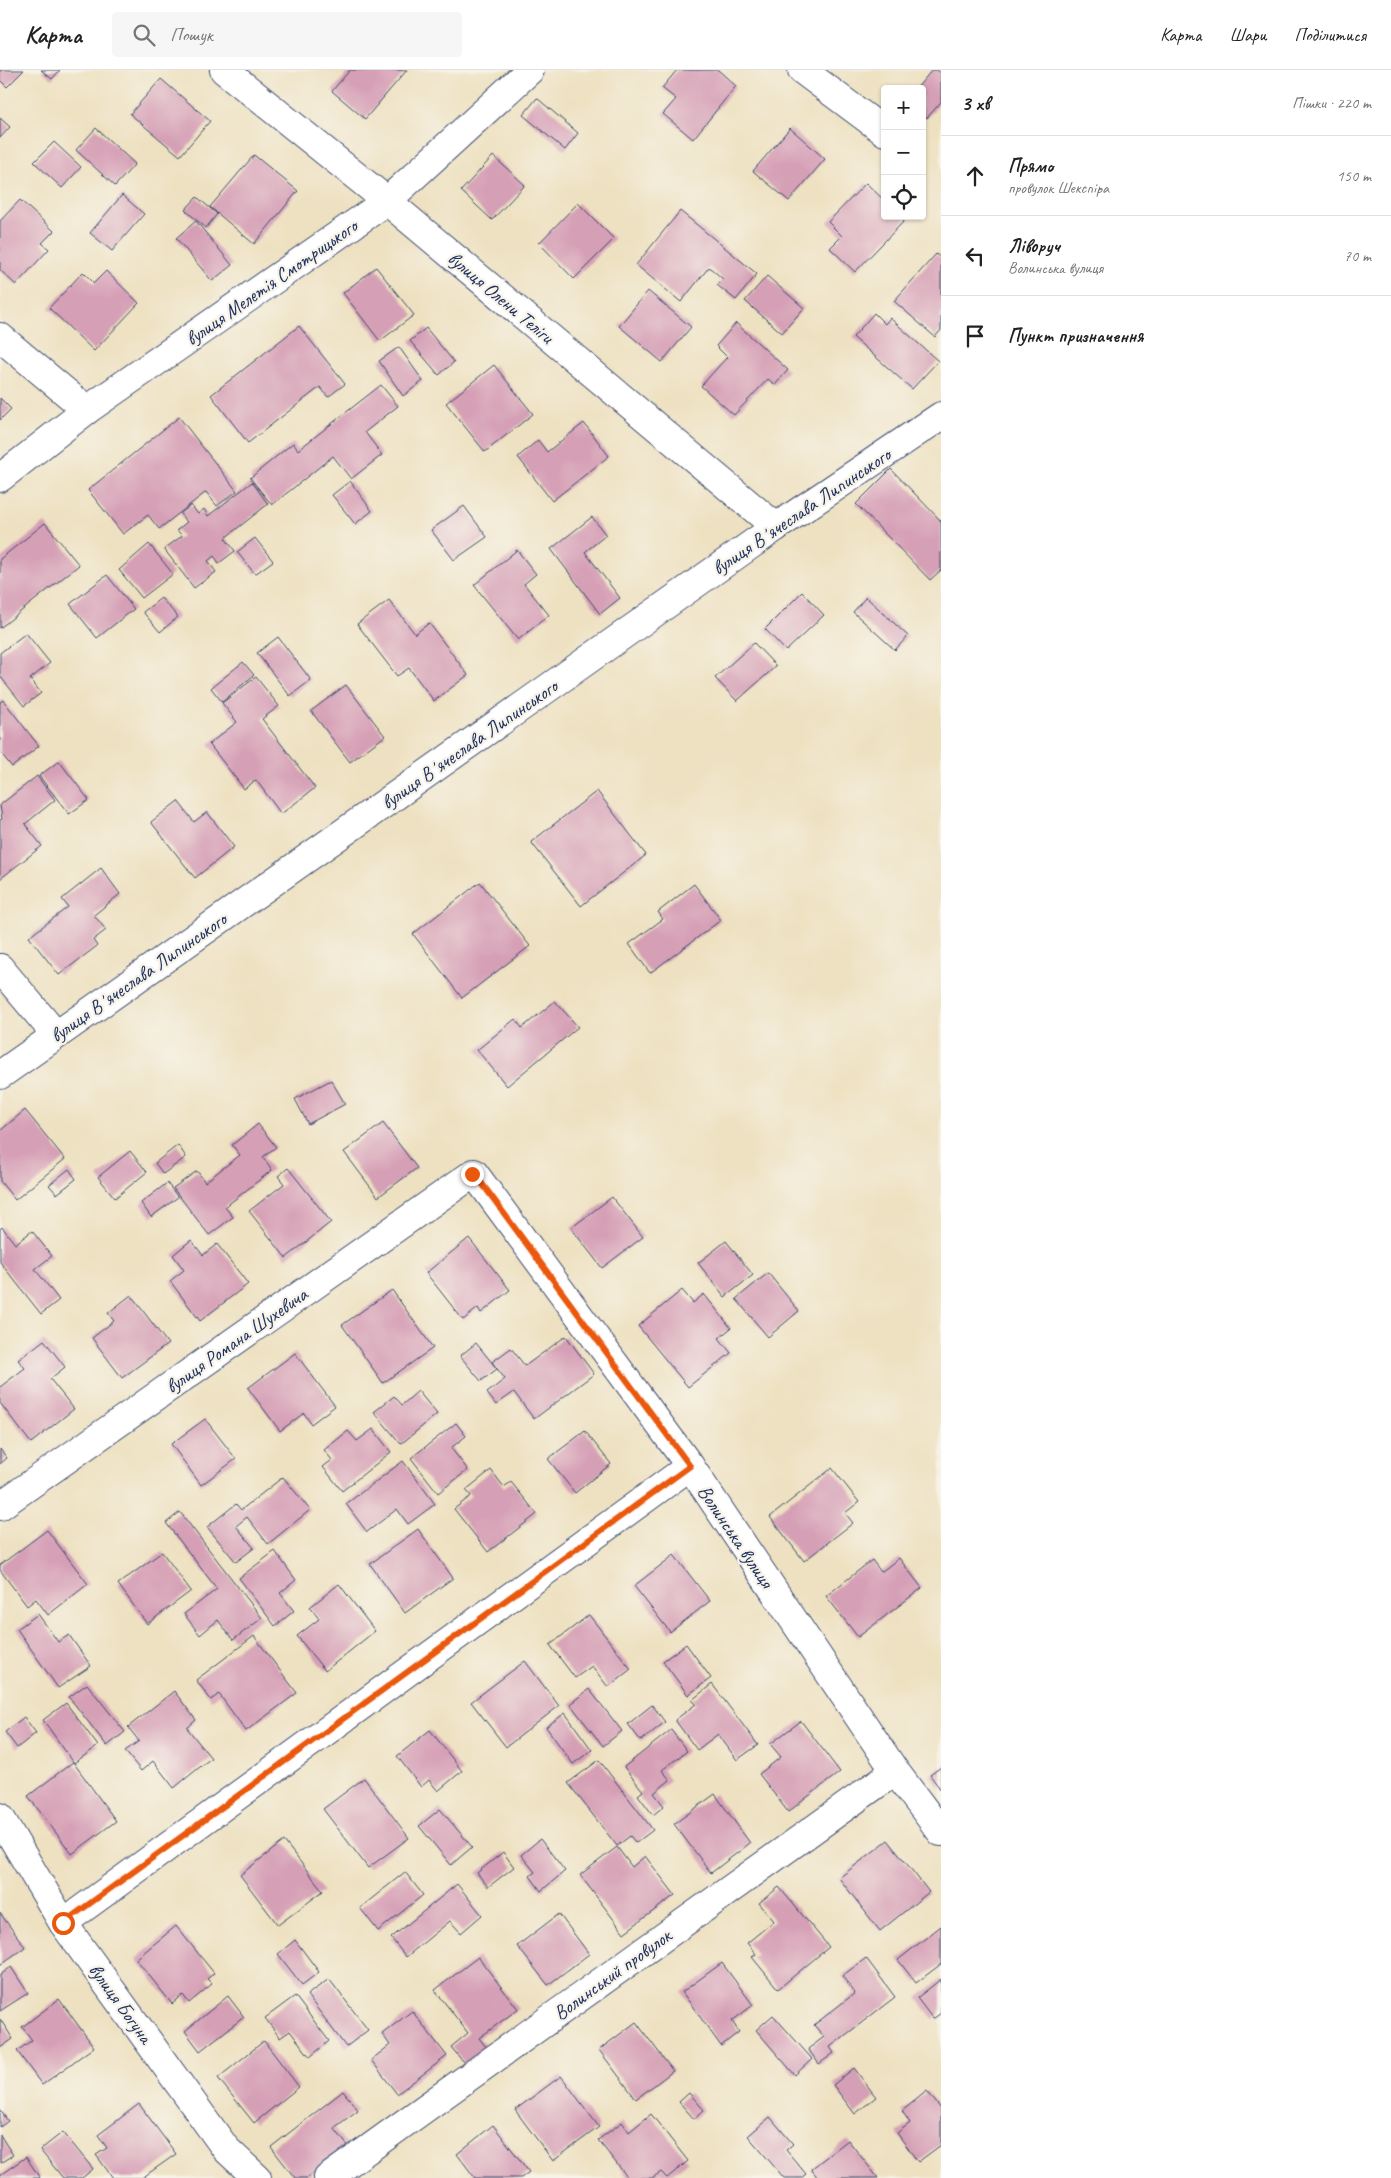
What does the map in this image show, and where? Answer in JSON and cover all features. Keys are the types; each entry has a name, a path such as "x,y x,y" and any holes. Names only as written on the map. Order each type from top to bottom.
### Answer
{"street":[{"name":"вулиця Олени Теліги","path":"224,70 387,201 776,527"},
{"name":"вулиця Мелетія Смотрицького","path":"0,478 87,410 387,201 530,70"},
{"path":"802,70 882,130"},
{"path":"0,337 87,410"},
{"name":"вулиця Вʼячеслава Липинського","path":"0,1075 776,527 941,416"},
{"path":"0,968 56,1035"},
{"name":"Волинська вулиця","path":"472,1174 475,1174 690,1466 895,1771 941,1832"},
{"name":"вулиця Романа Шухевича","path":"0,1506 472,1174"},
{"path":"63,1923 690,1466"},
{"name":"Волинський провулок","path":"328,2178 895,1771"},
{"name":"вулиця Богуна","path":"0,1817 63,1923 226,2149 257,2178"}],"building":[{"path":"0,70 24,70 7,87 0,80"},
{"path":"41,70 60,70 52,79"},
{"path":"350,70 407,70 365,119 332,91"},
{"path":"677,70 718,70 736,86 693,139 663,114 676,99 662,88"},
{"path":"932,70 937,70 941,73 941,102 927,118 926,85 919,85"},
{"path":"161,79 210,121 180,156 130,114"},
{"path":"537,98 578,133 565,150 523,115"},
{"path":"0,118 10,127 0,138"},
{"path":"96,128 135,164 115,186 76,150"},
{"path":"790,128 825,159 789,201 753,171"},
{"path":"54,142 81,167 62,188 34,162"},
{"path":"254,155 298,191 254,244 210,207"},
{"path":"493,156 525,185 492,220 461,191"},
{"path":"866,183 881,197 881,220 905,220 855,272 830,248 842,236 828,222"},
{"path":"122,195 144,214 112,251 90,233"},
{"path":"197,197 217,214 206,228 185,210"},
{"path":"20,200 54,231 42,243 49,249 16,285 0,270 0,221"},
{"path":"578,203 614,239 574,279 539,243"},
{"path":"680,211 757,274 736,300 717,285 723,279 709,267 681,302 636,265"},
{"path":"196,221 232,265 212,281 176,238"},
{"path":"936,254 941,258 941,330 935,337 894,301"},
{"path":"376,267 414,315 380,341 343,293"},
{"path":"106,271 139,303 94,351 49,308 83,272 94,283"},
{"path":"767,276 804,308 782,333 745,301"},
{"path":"648,291 691,327 662,362 619,326"},
{"path":"874,313 885,324 890,318 938,361 912,389 853,337"},
{"path":"736,323 788,370 775,385 768,379 734,415 701,386 727,357 716,346"},
{"path":"299,326 345,384 328,397 320,387 248,443 211,395"},
{"path":"426,328 454,362 439,375 410,341"},
{"path":"399,347 423,381 403,396 379,361"},
{"path":"494,365 533,414 485,452 446,403"},
{"path":"381,385 398,406 365,432 382,455 351,479 333,456 272,505 250,478 293,443 298,450"},
{"path":"0,398 11,409 0,420"},
{"path":"179,417 237,491 217,506 206,492 159,529 148,515 123,534 88,490"},
{"path":"584,423 609,456 552,501 518,457 538,440 547,452"},
{"path":"891,469 941,521 941,570 930,580 856,504"},
{"path":"350,481 372,511 355,524 332,495"},
{"path":"252,482 268,504 225,538 235,551 219,563 214,556 208,561 216,572 194,588 164,549 182,536 177,530 187,522 180,514 191,505 198,514 204,509 208,516"},
{"path":"464,506 487,537 454,560 431,530"},
{"path":"592,517 606,535 585,552 620,598 600,614 551,549"},
{"path":"45,523 79,565 0,628 0,559"},
{"path":"255,538 273,561 255,574 237,552"},
{"path":"149,544 173,574 142,598 119,570"},
{"path":"517,550 536,574 524,584 549,615 518,640 474,585"},
{"path":"107,575 134,609 97,638 70,604"},
{"path":"802,592 824,615 786,651 765,629"},
{"path":"866,597 908,636 895,650 853,612"},
{"path":"161,598 178,617 160,632 143,612"},
{"path":"389,600 415,634 429,623 468,675 434,701 409,668 397,676 357,624"},
{"path":"26,633 50,663 30,679 41,693 24,706 0,676 0,653"},
{"path":"278,637 311,680 290,696 257,653"},
{"path":"754,643 776,666 737,701 715,678"},
{"path":"243,662 254,675 222,702 211,688"},
{"path":"256,677 279,706 262,719 315,788 281,814 256,780 244,789 209,744 237,722 222,703"},
{"path":"346,685 385,736 350,762 311,711"},
{"path":"3,700 39,746 12,767 0,752 0,702"},
{"path":"59,761 89,800 69,814 39,776"},
{"path":"37,776 55,800 25,824 42,846 0,879 0,820 2,819 0,805"},
{"path":"597,791 646,855 581,906 531,842"},
{"path":"178,801 194,822 207,812 234,847 195,878 151,822"},
{"path":"101,868 120,894 94,915 106,930 93,940 97,946 59,975 29,937 68,907 62,899"},
{"path":"480,882 530,946 462,998 413,934"},
{"path":"694,884 721,920 650,973 629,944 663,919 658,912"},
{"path":"555,1001 578,1027 507,1086 477,1050 515,1019 522,1028"},
{"path":"331,1080 345,1104 308,1124 295,1099"},
{"path":"25,1110 65,1159 15,1200 0,1181 0,1131"},
{"path":"383,1123 417,1168 378,1197 344,1152"},
{"path":"258,1124 276,1147 263,1157 272,1170 225,1207 233,1217 209,1235 173,1188 197,1171 205,1182 240,1155 232,1145"},
{"path":"178,1145 186,1157 163,1174 155,1163"},
{"path":"130,1151 147,1172 115,1198 98,1177"},
{"path":"288,1168 331,1222 286,1258 249,1211 284,1184 278,1176"},
{"path":"69,1169 76,1179 57,1194 49,1185"},
{"path":"167,1183 178,1197 151,1217 141,1203"},
{"path":"612,1197 643,1237 602,1268 571,1228"},
{"path":"2,1227 15,1244 32,1231 52,1256 35,1269 59,1300 41,1314 0,1262 0,1229"},
{"path":"469,1238 510,1290 481,1313 478,1308 463,1320 426,1273"},
{"path":"191,1240 203,1255 217,1244 248,1284 200,1321 170,1281 184,1270 173,1255"},
{"path":"726,1241 753,1275 725,1297 698,1263"},
{"path":"768,1273 799,1311 768,1337 736,1299"},
{"path":"392,1290 433,1348 383,1383 342,1325"},
{"path":"682,1290 693,1303 704,1294 731,1328 719,1338 731,1353 688,1387 638,1326"},
{"path":"131,1295 168,1344 122,1378 92,1338 114,1321 108,1313"},
{"path":"566,1336 594,1374 534,1419 514,1392 496,1405 487,1393 505,1379 492,1362 511,1348 525,1366"},
{"path":"44,1340 65,1367 50,1379 74,1409 31,1443 0,1403 0,1387 25,1368 18,1360"},
{"path":"476,1343 497,1369 481,1381 460,1356"},
{"path":"295,1353 335,1406 311,1424 304,1413 280,1431 248,1388"},
{"path":"418,1391 437,1414 401,1444 374,1412 394,1396 402,1405"},
{"path":"205,1419 236,1459 201,1485 171,1444"},
{"path":"456,1423 466,1436 451,1448 468,1470 438,1493 411,1458"},
{"path":"373,1429 391,1452 342,1491 323,1467 332,1460 324,1450 348,1431 357,1441"},
{"path":"585,1431 611,1464 575,1493 548,1459"},
{"path":"0,1449 7,1458 0,1464"},
{"path":"403,1461 435,1504 408,1524 397,1509 367,1532 346,1504"},
{"path":"832,1468 859,1502 845,1513 853,1523 804,1561 770,1517"},
{"path":"491,1470 504,1487 511,1482 537,1514 488,1552 454,1509 471,1496 466,1490"},
{"path":"283,1477 310,1510 268,1544 247,1517 236,1526 254,1548 236,1562 207,1527 236,1504 241,1510"},
{"path":"180,1512 262,1618 233,1640 218,1620 200,1635 184,1614 217,1589 166,1523"},
{"path":"418,1529 453,1578 405,1613 370,1564"},
{"path":"47,1530 88,1584 48,1615 36,1599 27,1606 0,1570 0,1565"},
{"path":"275,1551 296,1580 280,1593 294,1611 275,1626 239,1578"},
{"path":"162,1552 191,1591 147,1624 118,1584"},
{"path":"674,1555 710,1601 670,1632 634,1586"},
{"path":"899,1558 922,1588 858,1637 826,1596 872,1560 881,1572"},
{"path":"339,1584 375,1631 325,1671 297,1636 319,1619 310,1607"},
{"path":"38,1614 58,1642 69,1635 91,1666 58,1688 17,1629"},
{"path":"589,1615 631,1669 608,1687 592,1666 575,1678 550,1645"},
{"path":"254,1636 297,1693 246,1731 219,1694 211,1700 196,1680"},
{"path":"686,1644 711,1678 688,1695 663,1661"},
{"path":"525,1661 559,1706 506,1747 471,1702"},
{"path":"87,1684 125,1732 107,1746 69,1697"},
{"path":"712,1684 758,1745 737,1760 718,1734 697,1750 675,1720 696,1704 692,1700"},
{"path":"589,1689 622,1731 603,1746 570,1704"},
{"path":"174,1691 196,1720 187,1728 211,1758 174,1788 153,1761 141,1771 125,1751 139,1741 128,1727"},
{"path":"66,1703 98,1746 74,1763 43,1720"},
{"path":"652,1705 665,1722 641,1741 628,1724"},
{"path":"565,1713 592,1750 573,1764 546,1727"},
{"path":"24,1717 36,1733 17,1748 5,1732"},
{"path":"801,1721 840,1772 788,1812 759,1774 781,1757 770,1744"},
{"path":"430,1730 462,1771 438,1791 429,1780 421,1787 397,1756"},
{"path":"671,1730 687,1751 662,1770 670,1780 654,1793 664,1806 653,1815 638,1795 643,1791 624,1767"},
{"path":"599,1760 653,1830 636,1843 630,1836 617,1846 568,1783"},
{"path":"73,1762 116,1821 72,1854 28,1796"},
{"path":"941,1767 941,1790 930,1775"},
{"path":"364,1778 409,1838 368,1868 323,1809"},
{"path":"715,1794 750,1843 711,1873 674,1824"},
{"path":"440,1809 472,1847 451,1865 419,1826"},
{"path":"540,1839 565,1871 541,1891 530,1876 535,1872 521,1855"},
{"path":"888,1840 929,1892 880,1931 839,1878"},
{"path":"284,1841 323,1891 278,1925 240,1875"},
{"path":"617,1847 632,1867 645,1856 675,1895 624,1933 580,1875"},
{"path":"503,1852 514,1867 488,1887 477,1873"},
{"path":"405,1872 423,1895 378,1931 360,1908"},
{"path":"457,1884 482,1915 461,1933 450,1921 406,1957 391,1938"},
{"path":"779,1887 829,1947 778,1989 752,1957 756,1954 747,1943 774,1921 759,1903"},
{"path":"0,1913 25,1947 0,1965"},
{"path":"559,1914 589,1954 548,1985 517,1946"},
{"path":"176,1926 214,1973 207,1979 212,1984 189,2003 183,1995 172,2004 136,1959"},
{"path":"941,1926 941,1964 916,1983 898,1960"},
{"path":"295,1940 319,1972 302,1985 278,1954"},
{"path":"478,1957 518,2009 479,2038 494,2057 473,2074 451,2047 468,2033 435,1990"},
{"path":"866,1958 895,1997 830,2047 834,2053 819,2064 808,2049 824,2037 814,2025 855,1993 842,1976"},
{"path":"722,1963 753,2005 732,2021 739,2032 721,2046 682,1992"},
{"path":"11,1967 28,1993 0,2011 0,1975"},
{"path":"329,1979 368,2030 346,2047 307,1995"},
{"path":"941,1979 941,2013 933,2019 917,1998"},
{"path":"228,1996 244,2017 200,2051 185,2031"},
{"path":"295,1996 329,2041 310,2057 290,2031 280,2038 265,2018"},
{"path":"59,1999 94,2047 42,2085 17,2051 32,2040 22,2027"},
{"path":"412,2011 447,2056 397,2094 371,2060 390,2045 382,2034"},
{"path":"773,2015 812,2059 795,2075 756,2030"},
{"path":"0,2019 13,2039 0,2048"},
{"path":"636,2022 673,2071 636,2099 599,2050"},
{"path":"264,2041 299,2087 254,2123 218,2078"},
{"path":"854,2068 876,2097 855,2114 833,2085"},
{"path":"561,2076 599,2127 553,2161 515,2110"},
{"path":"343,2091 358,2110 334,2128 348,2146 307,2178 295,2178 271,2147"},
{"path":"927,2091 941,2109 941,2145 918,2162 897,2133 910,2123 902,2111"},
{"path":"689,2093 704,2110 694,2119 679,2102"},
{"path":"139,2104 176,2154 142,2178 113,2178 96,2155 107,2148 98,2135"},
{"path":"0,2110 8,2121 0,2127"},
{"path":"651,2114 688,2161 667,2178 661,2172 652,2178 628,2178 598,2140 622,2122 629,2132"},
{"path":"770,2117 793,2144 786,2150 806,2174 801,2178 784,2178 748,2136"},
{"path":"493,2125 529,2172 521,2178 475,2178 457,2154"},
{"path":"63,2132 93,2169 82,2178 63,2178 40,2150"},
{"path":"0,2135 13,2155 0,2163"},
{"path":"848,2140 878,2178 818,2178 811,2169"},
{"path":"26,2157 40,2178 0,2178 0,2175"}],"route":[{"path":"63,1923 690,1466 475,1174 472,1174"}]}
